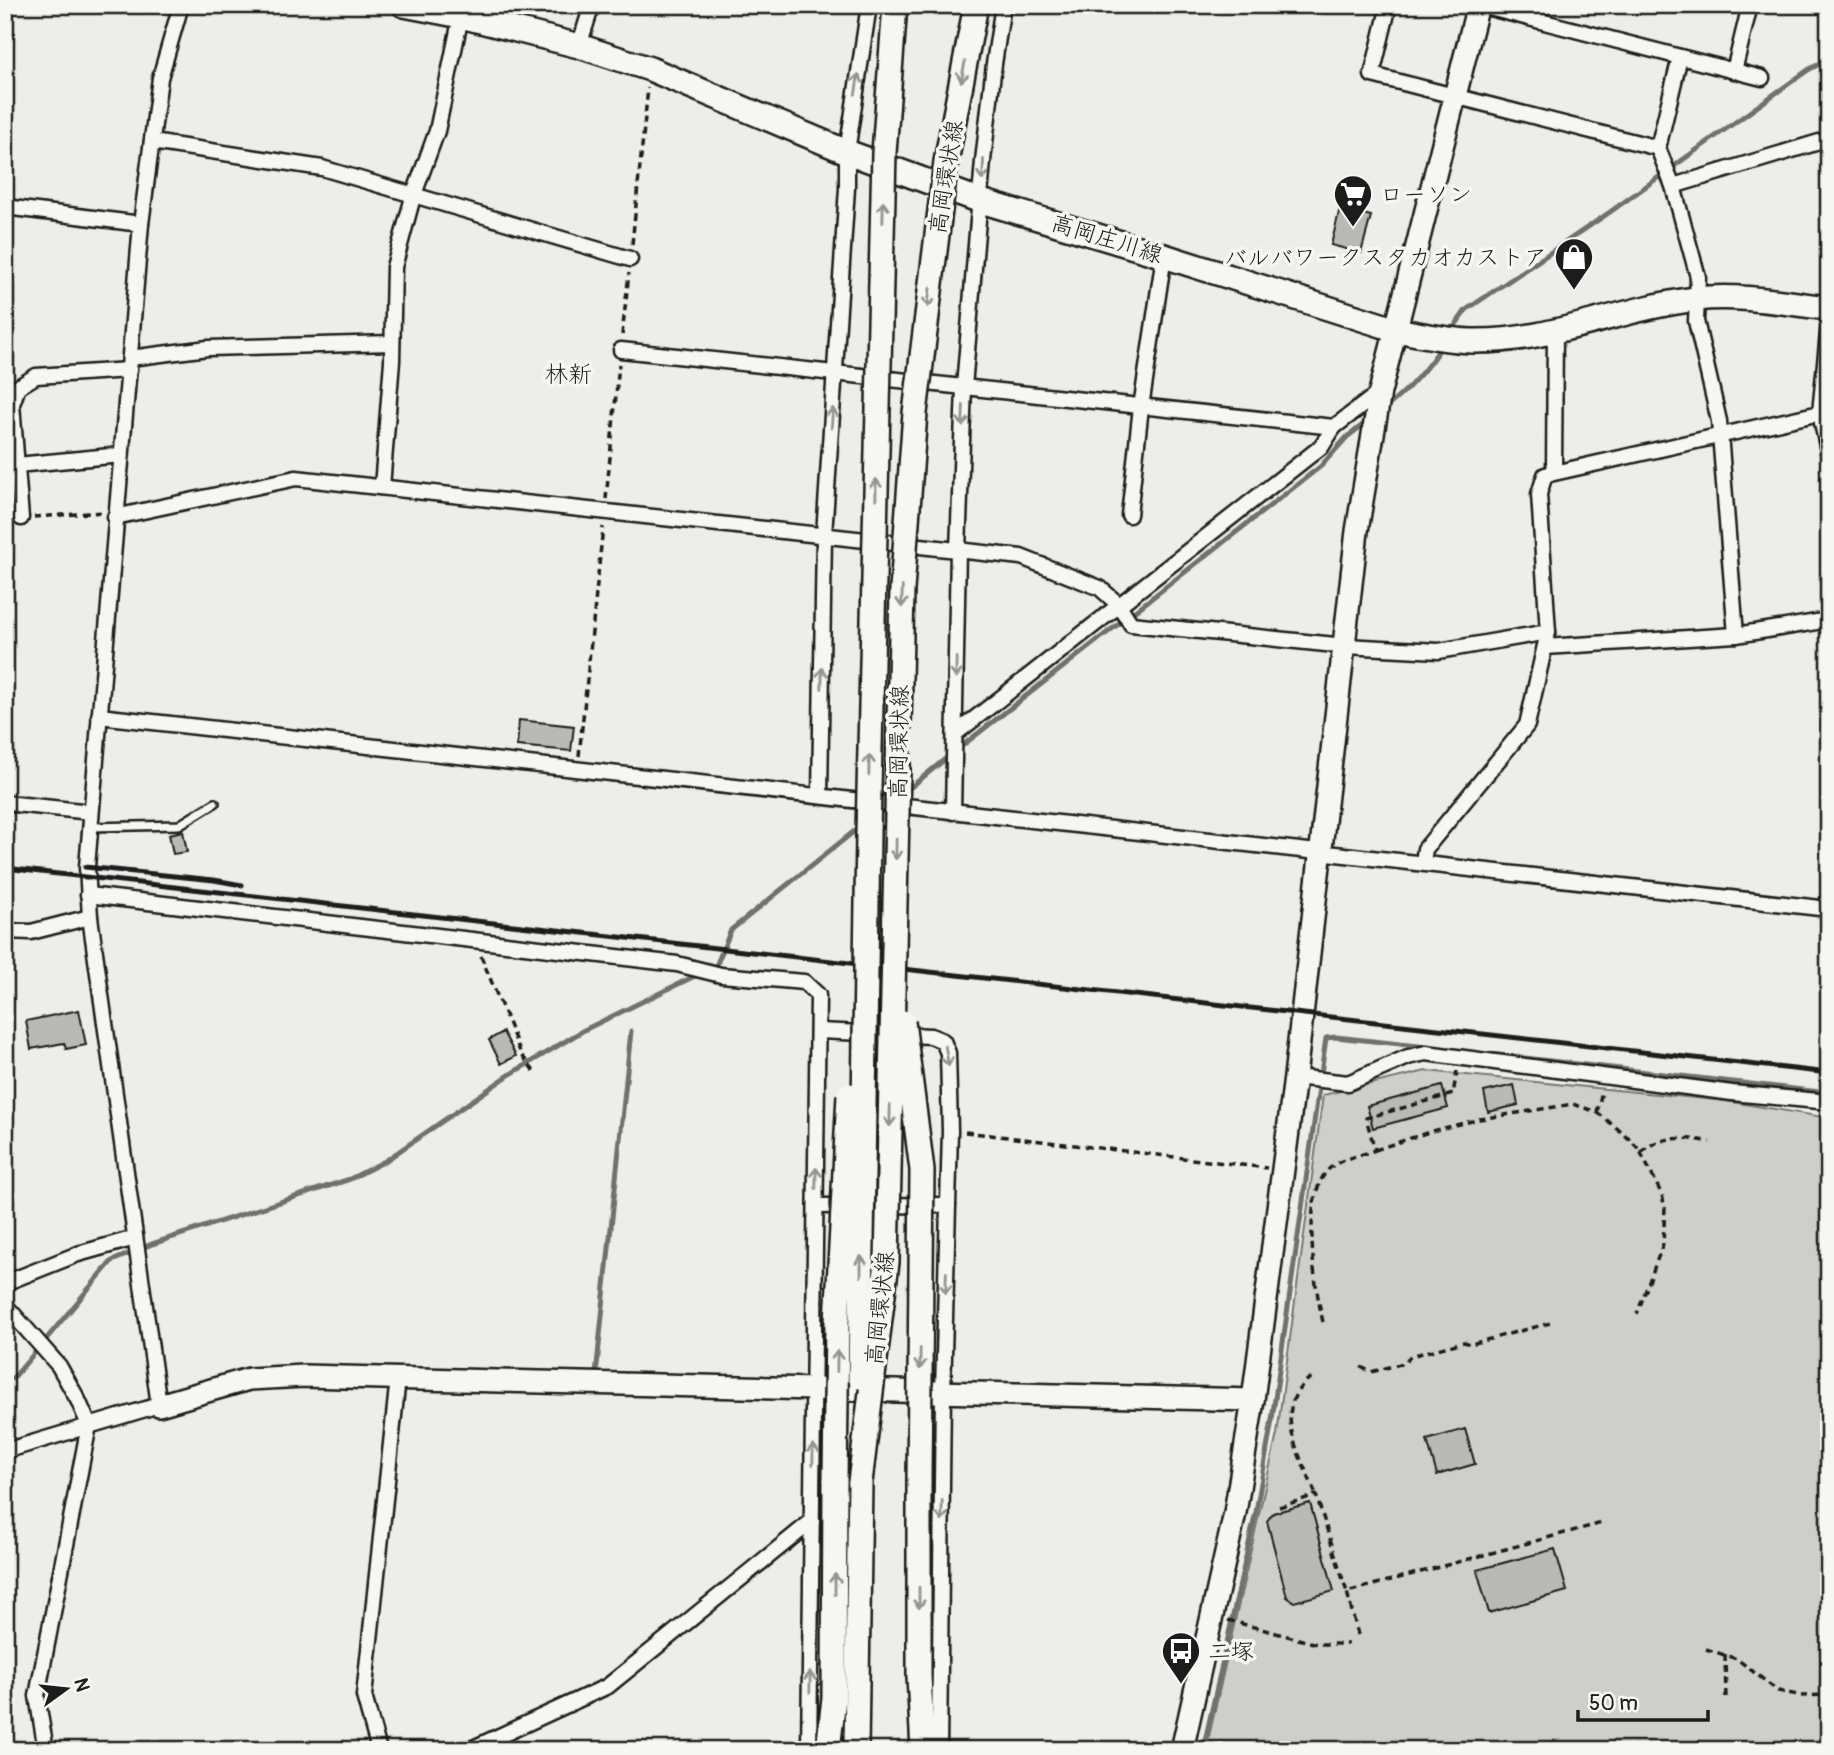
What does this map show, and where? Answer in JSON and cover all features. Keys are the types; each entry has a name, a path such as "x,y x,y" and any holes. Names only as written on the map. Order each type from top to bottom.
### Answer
{"main road":[{"name":"高岡庄川線","path":"404,5 461,16 579,46 650,69 847,152 981,201 1397,330 1472,341 1517,337 1696,299 1741,298 1829,308"},
{"name":"高岡環状線","path":"856,1750 868,833 884,153 895,5"},
{"name":"高岡環状線","path":"860,1482 887,1262 902,590 915,413 946,162 976,5"},
{"path":"828,1750 834,1698 837,1322 844,1168 868,833"},
{"path":"894,950 922,1170 919,1676 923,1750"}],"street":[{"path":"159,1405 90,917 88,867 141,224 160,78 181,5"},
{"path":"579,46 592,5"},
{"path":"820,796 824,535 847,188 847,152 869,5"},
{"path":"953,811 964,387 994,64 1003,5"},
{"path":"1389,5 1372,75 1658,148"},
{"path":"1182,1750 1235,1513 1252,1400 1295,1077 1357,531 1371,443 1379,399 1478,5 1762,78"},
{"path":"1734,71 1750,5"},
{"path":"382,487 392,343 394,267 413,197 438,131 461,16"},
{"path":"1680,57 1658,148 1673,186 1698,277 1696,321 1719,421 1736,635"},
{"path":"1673,186 1829,139"},
{"path":"152,142 321,168 630,259"},
{"path":"5,207 141,224"},
{"path":"1129,515 1141,407 1164,256"},
{"path":"1829,323 1820,413 1829,456"},
{"path":"1554,472 1555,330"},
{"path":"21,518 12,404 18,387 36,376 129,364 208,348 392,343"},
{"path":"621,350 1334,427"},
{"path":"955,734 1121,608 1322,446 1334,427 1379,399"},
{"path":"1423,862 1424,849 1527,724 1548,632 1539,494 1545,475 1820,413"},
{"path":"17,465 121,455"},
{"path":"116,514 296,478 1021,556 1100,589 1121,608 1131,624 1345,646 1439,651 1548,632"},
{"path":"1545,647 1736,635 1829,620"},
{"path":"99,716 1829,909"},
{"path":"5,803 91,820"},
{"path":"88,895 677,964 721,975 804,982 818,995 809,1750"},
{"path":"5,931 32,932 90,917"},
{"path":"818,1031 931,1036 943,1041 948,1053 950,1130 943,1393 939,1750"},
{"path":"1295,1077 1348,1083 1408,1057 1426,1053 1732,1093 1829,1102"},
{"path":"816,1206 948,1205"},
{"path":"5,1283 78,1254 135,1238"},
{"path":"5,1305 59,1366 89,1425 37,1696 46,1750"},
{"path":"5,1451 249,1379 304,1376 1252,1400"},
{"path":"379,1750 364,1696 398,1378"},
{"path":"469,1750 607,1686 812,1521"}],"lane":[{"path":"91,820 179,825 215,803"}],"path":[{"path":"577,771 650,69"},
{"path":"21,518 116,514"},
{"path":"475,940 521,1054 536,1074"},
{"path":"1375,1150 1366,1118 1453,1094 1460,1058"},
{"path":"1597,1112 1605,1075"},
{"path":"1323,1322 1312,1255 1315,1196 1320,1182 1334,1165 1432,1131 1490,1117 1573,1104 1597,1112 1624,1134 1641,1152 1662,1195 1665,1217 1663,1244 1637,1314"},
{"path":"950,1130 1283,1170"},
{"path":"1641,1152 1669,1139 1710,1142"},
{"path":"1361,1367 1371,1372 1404,1363 1411,1356 1464,1342 1471,1344 1554,1322"},
{"path":"1311,1377 1293,1397 1288,1415 1347,1592 1358,1635"},
{"path":"1279,1507 1316,1495"},
{"path":"1347,1592 1602,1523"},
{"path":"1213,1616 1317,1644 1348,1644"},
{"path":"1706,1649 1737,1659 1778,1691 1803,1696 1829,1695"},
{"path":"1725,1654 1726,1700"}],"shaded area":[{"path":"1426,1071 1726,1101 1829,1118 1829,1750 1206,1750 1277,1434 1323,1095"}],"building":[{"path":"1340,208 1371,216 1361,253 1331,245"},
{"path":"519,720 574,726 571,751 517,746"},
{"path":"183,831 187,852 173,854 169,834"},
{"path":"79,1010 86,1045 66,1049 64,1043 31,1049 26,1021"},
{"path":"503,1032 516,1056 501,1064 489,1040"},
{"path":"1514,1085 1518,1105 1488,1112 1484,1092"},
{"path":"1442,1086 1448,1108 1373,1128 1367,1106"},
{"path":"1465,1429 1475,1464 1437,1475 1427,1440"},
{"path":"1310,1503 1334,1591 1294,1602 1287,1597 1267,1521 1273,1513"},
{"path":"1555,1549 1567,1591 1489,1613 1477,1570"}],"waterway":[{"path":"1450,333 1466,310 1610,212 1808,70 1829,59"},
{"path":"1384,409 1416,379 1443,344"},
{"path":"958,749 1321,466 1347,437 1368,421"},
{"path":"906,791 950,755"},
{"path":"710,969 716,966 731,930 862,825"},
{"path":"5,1383 15,1376 112,1261 152,1244 350,1179 385,1161 509,1075 584,1030 701,973"},
{"path":"596,1375 631,1031"},
{"path":"1203,1750 1256,1512 1272,1420 1326,1038 1428,1047"},
{"path":"1490,1054 1829,1093"}],"railway":[{"path":"85,867 242,885"},
{"path":"5,868 1829,1073"}],"place":[{"name":"ローソン","path":"1353,228"},
{"name":"バルバワークスタカオカストア","path":"1574,291"},
{"name":"二塚","path":"1181,1685"}],"district":[{"name":"林新","path":"568,374"}]}
